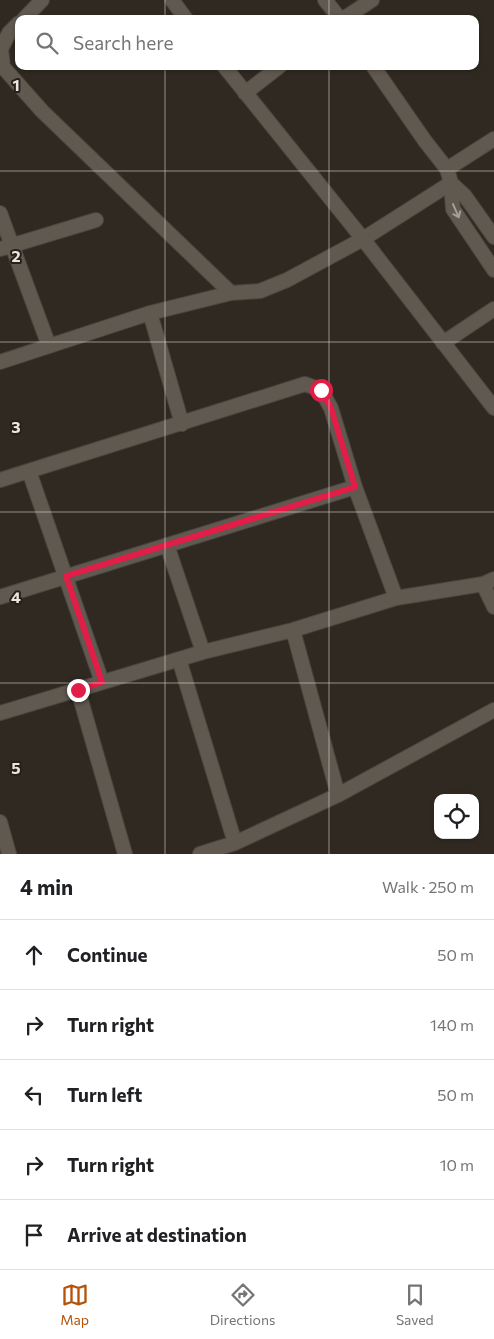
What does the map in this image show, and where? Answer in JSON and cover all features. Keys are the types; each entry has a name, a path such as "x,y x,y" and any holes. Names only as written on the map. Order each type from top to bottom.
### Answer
{"street":[{"path":"28,15 42,0"},
{"path":"172,0 183,15"},
{"path":"325,0 338,15"},
{"path":"348,15 372,0"},
{"path":"15,28 9,33 0,49 3,67 42,111 231,293"},
{"path":"227,70 363,239 494,408"},
{"path":"245,93 275,70"},
{"path":"376,70 425,141 447,169 451,183 452,210 494,270"},
{"path":"447,169 494,139"},
{"path":"0,362 150,313 231,293 260,291 287,280 363,239 451,183"},
{"path":"451,183 466,196 494,237"},
{"path":"0,213 6,247 49,346"},
{"path":"6,247 96,220"},
{"path":"443,343 494,309"},
{"path":"150,313 182,424"},
{"path":"0,480 305,384 321,390 331,408 355,487 396,598"},
{"path":"30,471 102,682"},
{"path":"0,597 355,487"},
{"path":"167,545 203,652"},
{"path":"0,713 203,652 293,630 396,598 488,582 494,607"},
{"path":"293,630 338,795"},
{"path":"179,659 234,843"},
{"path":"78,690 125,854"},
{"path":"200,854 234,843 338,795 494,710"},
{"path":"0,822 9,854"}],"route":[{"path":"78,690 102,682 66,576 355,487 331,408 321,390"}]}
